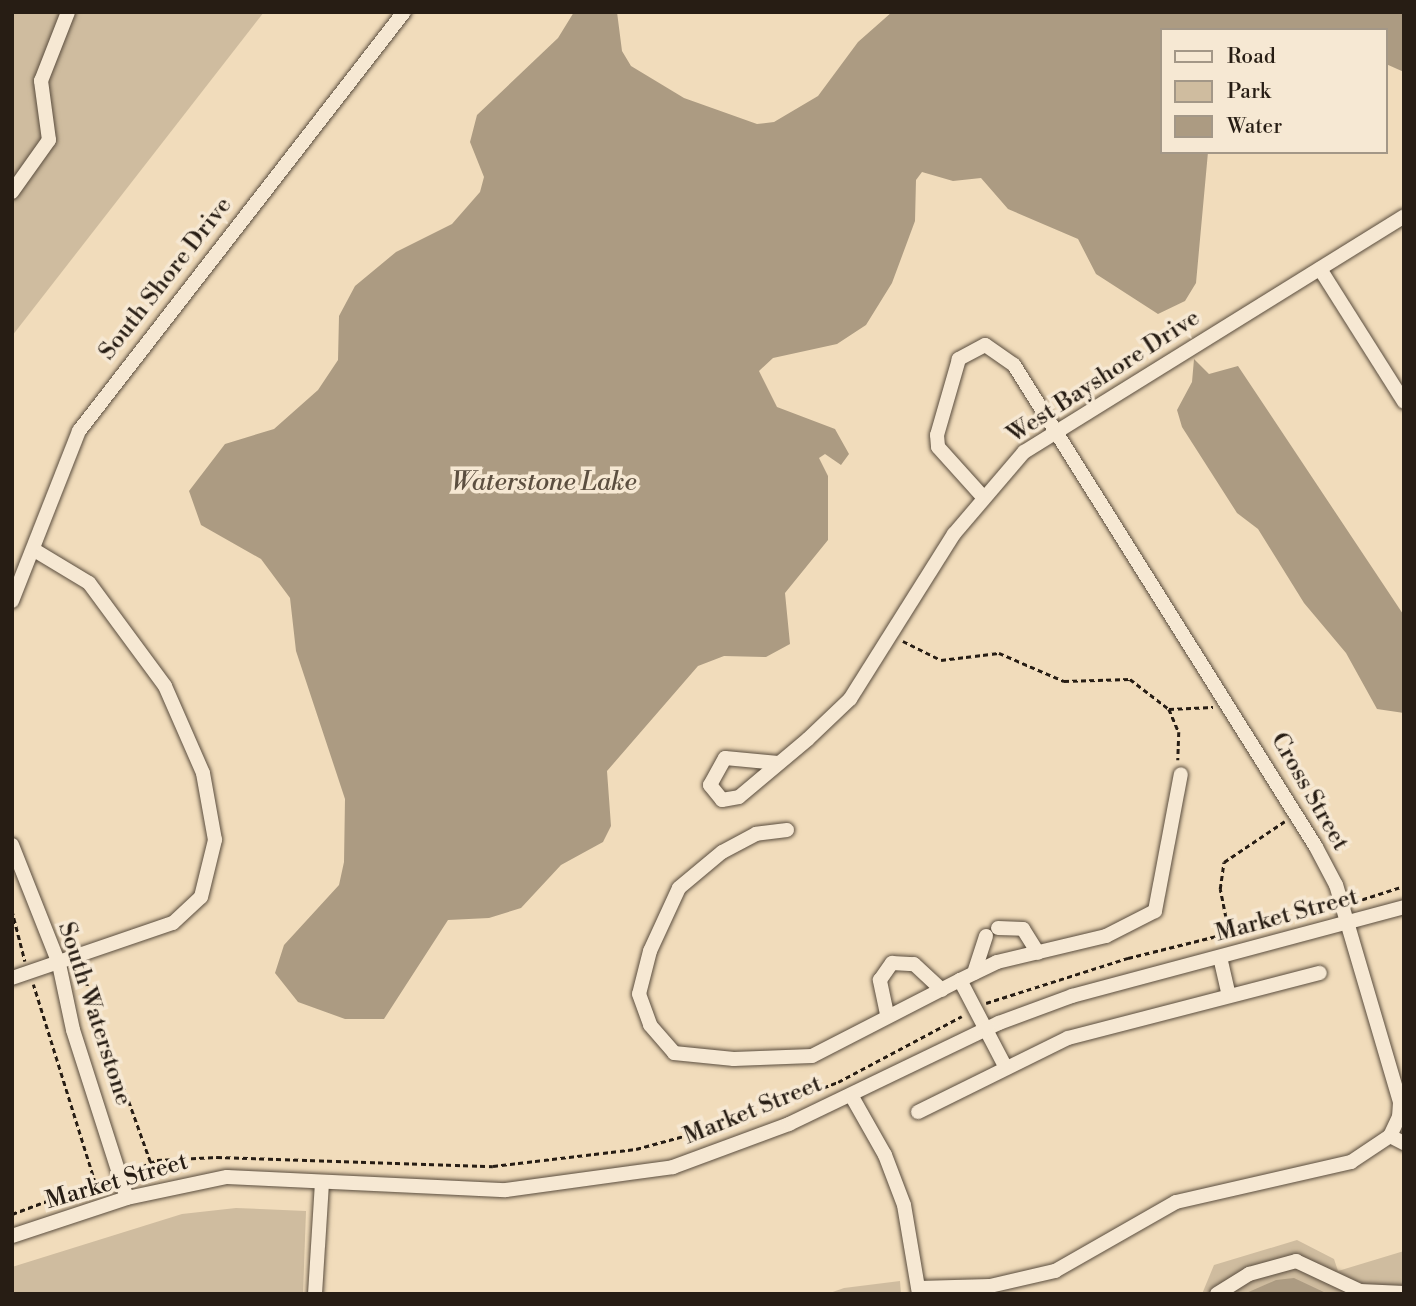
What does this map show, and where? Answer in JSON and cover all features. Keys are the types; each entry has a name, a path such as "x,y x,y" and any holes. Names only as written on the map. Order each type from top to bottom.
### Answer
{"street":[{"path":"12,192 49,140 41,81 68,12"},
{"name":"South Shore Drive","path":"12,601 36,551 79,431 404,12"},
{"name":"West Bayshore Drive","path":"778,763 725,758 710,785 717,797 733,801 778,763 850,699 983,497 1009,466 1056,431 1404,216"},
{"path":"1320,269 1404,402"},
{"name":"Cross Street","path":"983,497 938,447 937,435 959,359 972,348 1000,352 1056,431 1226,699 1336,885 1346,926 1402,1102 1390,1136"},
{"path":"12,978 59,964 181,918 208,881 215,818 192,741 165,685 89,583 36,551"},
{"path":"787,830 756,834 722,852 678,888 650,951 639,994 650,1025 674,1053 734,1059 813,1056 887,1014 974,973 1106,936 1155,911 1181,774"},
{"name":"South Waterstone","path":"12,845 59,964 73,1031 127,1198"},
{"name":"Market Street","path":"12,1236 127,1198 228,1177 506,1190 622,1177 730,1149 851,1095 986,1029 1072,996 1346,926 1404,907"},
{"path":"974,973 992,932 1023,929 1038,953"},
{"path":"1220,957 1228,993"},
{"path":"887,1014 880,980 892,963 914,964 942,990"},
{"path":"918,1112 1091,1030 1228,993 1320,973"},
{"path":"960,980 1006,1068"},
{"path":"851,1095 885,1155 904,1205 919,1291 990,1286 1055,1272 1176,1202 1351,1162 1390,1136 1404,1143"},
{"path":"315,1294 321,1182"},
{"path":"1217,1294 1248,1274 1296,1261 1360,1291 1404,1293"}],"path":[{"path":"893,634 941,660 990,653 1064,681 1130,679 1169,709 1179,732 1175,768 1181,774"},
{"path":"1169,709 1205,710 1226,699"},
{"path":"1229,934 1220,889 1224,862 1297,815"},
{"path":"12,910 95,1183 12,1214"},
{"path":"83,974 151,1163"}],"green space":[{"path":"12,12 264,12 12,336"},
{"path":"236,1208 306,1211 303,1294 12,1294 12,1267 182,1214"},
{"path":"1297,1240 1334,1259 1338,1271 1404,1251 1404,1294 1202,1294 1214,1265"},
{"path":"900,1281 901,1294 827,1294 844,1288"}],"water":[{"name":"Waterstone Lake","path":"574,12 617,12 622,51 631,66 684,98 757,124 774,122 818,96 858,42 892,12 1404,12 1404,72 1388,65 1388,28 1160,28 1160,154 1208,154 1196,283 1185,301 1158,314 1096,274 1078,239 1008,209 981,178 953,181 922,172 916,180 915,221 892,283 866,325 837,344 773,358 759,371 777,407 835,429 849,454 841,465 825,454 819,458 828,476 828,540 785,593 790,644 766,657 724,656 698,666 607,771 611,826 603,842 561,865 521,908 489,918 448,920 384,1019 345,1019 298,1002 275,973 284,945 339,885 344,862 345,799 296,651 290,598 261,559 201,525 189,491 225,444 274,429 318,390 338,360 339,316 355,286 396,252 452,224 480,192 484,177 470,142 477,115 558,38"},
{"path":"1194,359 1209,374 1238,366 1403,614 1404,713 1377,709 1346,653 1304,603 1258,529 1237,513 1182,427 1177,410 1192,382"},
{"path":"1294,1278 1328,1294 1244,1294 1276,1280"}]}
